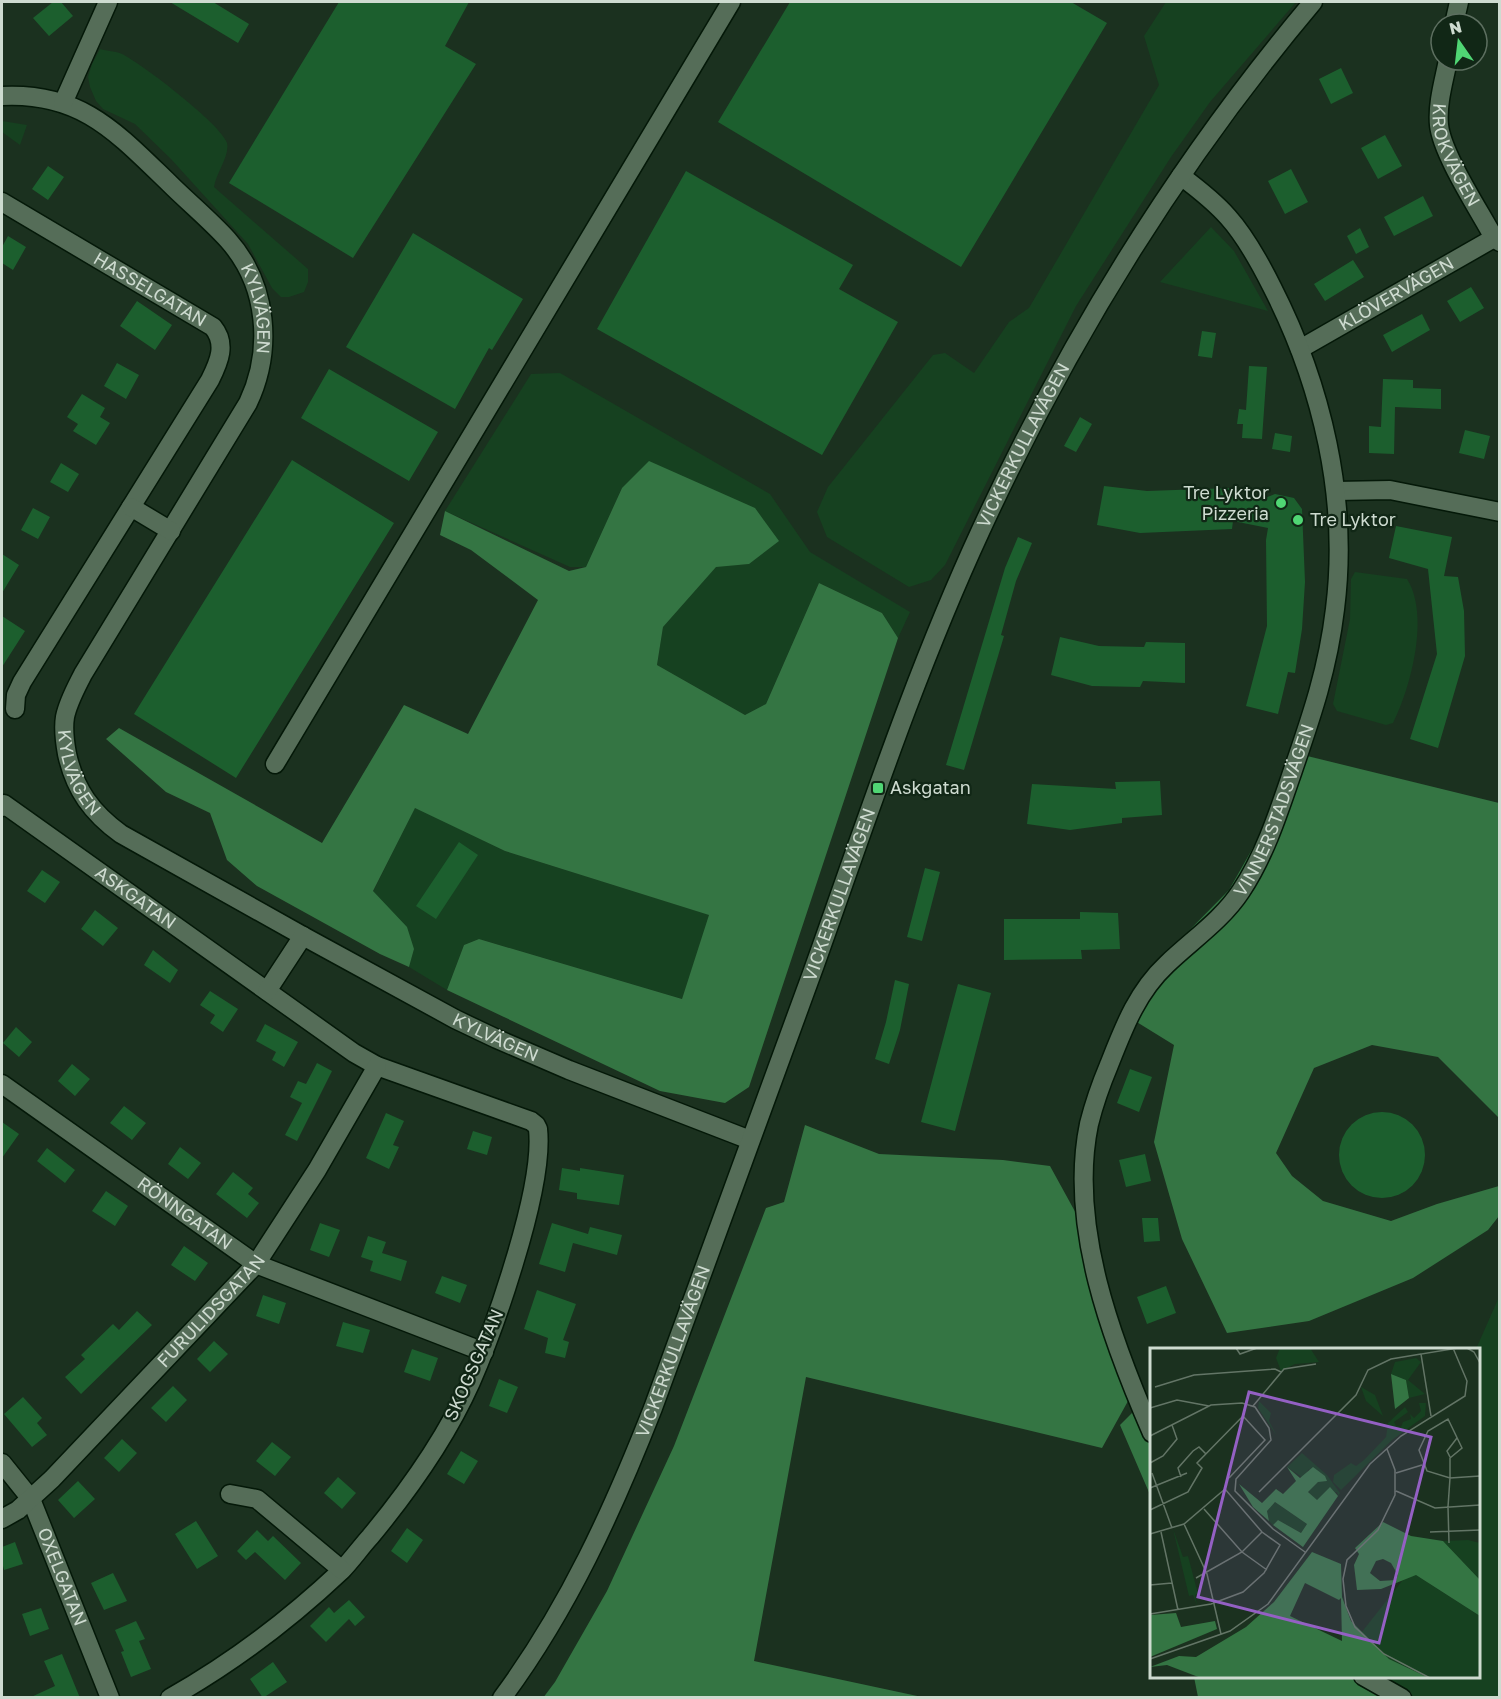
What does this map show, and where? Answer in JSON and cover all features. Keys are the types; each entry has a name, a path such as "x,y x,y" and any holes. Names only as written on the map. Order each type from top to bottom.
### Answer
{"street":[{"path":"63,103 108,2"},
{"path":"275,764 731,2"},
{"name":"VICKERKULLAVÄGEN","path":"502,1698 560,1612 622,1488 921,673 979,534 1041,406 1077,342 1181,176 1244,86 1312,2"},
{"name":"KROKVÄGEN","path":"1446,72 1439,126 1446,150 1497,240"},
{"name":"KYLVÄGEN","path":"2,96 43,97 63,103 99,120 125,139 210,222 237,252 247,268 260,300 264,331 263,352 255,387 241,418 83,674 68,707 64,735 70,766 75,782 94,812 121,834 303,936 497,1039 569,1070 750,1140"},
{"name":"VINNERSTADSVÄGEN","path":"1150,1428 1120,1352 1097,1279 1090,1247 1085,1213 1084,1179 1089,1123 1099,1091 1137,1000 1166,965 1217,921 1240,893 1274,825 1320,692 1330,648 1338,567 1336,490 1324,429 1311,379 1300,349 1266,274 1241,234 1227,216 1181,176"},
{"name":"HASSELGATAN","path":"2,202 213,327 221,342 218,365 22,682 16,695 15,709"},
{"name":"KLÖVERVÄGEN","path":"1300,349 1497,240"},
{"path":"1336,490 1390,490 1500,512"},
{"path":"130,507 171,531"},
{"name":"ASKGATAN","path":"3,806 377,1066 531,1121 538,1129"},
{"path":"267,991 303,936"},
{"name":"FURULIDSGATAN","path":"2,1519 31,1499 67,1463 256,1264 317,1170 377,1066"},
{"name":"RÖNNGATAN","path":"2,1084 256,1264 484,1352"},
{"name":"SKOGSGATAN","path":"170,1698 242,1654 342,1570 381,1524 424,1465 453,1417 484,1352 505,1294 530,1202 537,1161 538,1129"},
{"name":"OXELGATAN","path":"2,1463 31,1499 110,1698"},
{"path":"230,1494 257,1499 342,1570"},
{"path":"1365,1678 1402,1698"}],"green space":[{"path":"1166,2 1296,2 1210,102 1171,157 1076,306 945,565 931,580 909,587 827,537 817,512 828,487 933,355 945,353 974,373 1009,322 1029,308 1159,85 1144,36"},
{"path":"100,49 122,54 146,69 180,95 222,134 227,148 214,187 308,269 308,282 304,292 281,297 272,288 248,244 171,159 135,124 103,109 96,101 88,77"},
{"path":"2,121 27,125 20,145 2,132"},
{"path":"1211,227 1234,251 1268,311 1160,282"},
{"path":"560,373 770,494 810,552 910,612 898,638 882,613 819,583 766,704 745,715 657,665 663,627 716,566 749,564 622,488 586,567 570,567 445,511 531,374"},
{"path":"649,461 755,508 779,541 749,564 716,567 663,627 657,665 745,715 766,704 819,583 882,613 898,638 749,1087 725,1103 660,1091 447,990 464,945 479,939 682,999 709,915 505,851 415,808 373,891 407,927 414,949 409,967 380,954 257,886 227,860 210,813 166,792 106,739 119,728 322,843 404,705 468,734 538,600 471,550 440,535 445,511 569,571 586,567 622,488"},
{"path":"1355,572 1407,579 1414,594 1417,631 1411,671 1400,708 1393,723 1386,725 1337,711 1333,704 1350,619 1351,579"},
{"path":"1295,753 1499,803 1499,1118 1438,1057 1372,1045 1314,1068 1276,1153 1292,1176 1323,1201 1391,1221 1437,1204 1499,1186 1499,1216 1488,1230 1413,1278 1309,1321 1227,1333 1182,1239 1154,1142 1174,1045 1127,1016 1160,960 1229,890 1271,816"},
{"path":"415,807 505,851 710,915 682,999 479,939 464,945 447,990 409,967 414,949 373,892"},
{"path":"805,1125 879,1154 1003,1160 1050,1166 1089,1237 1133,1392 1102,1448 806,1377 754,1661 922,1697 543,1698 555,1682 607,1591 674,1446 766,1208 784,1202"},
{"path":"1499,1297 1499,1697 1403,1697 1364,1678 1480,1678 1480,1348 1476,1348"},
{"path":"1140,1405 1150,1431 1150,1495 1120,1425"},
{"path":"1194,1678 1364,1678 1403,1697 1198,1697"}],"building":[{"path":"53,2 61,2 73,16 49,36 33,18"},
{"path":"170,2 213,2 249,24 238,43"},
{"path":"339,2 469,2 445,46 476,64 353,258 229,183"},
{"path":"790,2 1071,2 1107,23 961,267 718,122"},
{"path":"1341,68 1353,93 1331,104 1319,79"},
{"path":"1385,135 1402,166 1378,179 1361,148"},
{"path":"48,166 64,177 48,200 32,189"},
{"path":"1291,169 1308,202 1285,214 1268,181"},
{"path":"686,171 853,265 839,289 898,322 822,455 597,329"},
{"path":"1423,196 1433,216 1394,236 1384,217"},
{"path":"1360,228 1369,247 1356,254 1347,236"},
{"path":"413,233 523,299 492,350 489,348 455,409 346,347"},
{"path":"8,236 26,247 13,270 2,263 2,247"},
{"path":"1353,260 1364,277 1325,301 1314,284"},
{"path":"1471,287 1484,308 1460,322 1447,301"},
{"path":"137,301 172,325 155,350 120,326"},
{"path":"1422,314 1430,330 1392,352 1383,335"},
{"path":"1202,331 1216,333 1212,358 1198,356"},
{"path":"117,363 139,375 126,399 104,386"},
{"path":"1249,366 1267,367 1262,439 1242,438 1243,424 1237,424 1239,409 1246,410"},
{"path":"329,369 438,432 409,481 301,418"},
{"path":"1383,379 1413,380 1413,388 1441,389 1441,409 1395,407 1394,454 1369,453 1369,426 1381,427"},
{"path":"82,394 105,408 100,417 110,423 96,445 73,431 78,424 67,417"},
{"path":"1080,417 1092,424 1076,452 1064,446"},
{"path":"1465,430 1490,436 1484,459 1459,453"},
{"path":"1275,433 1292,436 1290,452 1272,449"},
{"path":"292,460 394,523 236,778 134,714"},
{"path":"61,463 79,474 68,492 50,482"},
{"path":"1104,486 1147,491 1231,488 1233,495 1262,499 1275,494 1294,498 1302,509 1305,582 1302,629 1295,673 1288,672 1278,714 1246,706 1267,626 1266,540 1268,528 1233,521 1232,529 1140,533 1097,525"},
{"path":"33,508 50,517 38,539 21,530"},
{"path":"1396,526 1452,537 1444,576 1458,577 1464,611 1465,656 1438,748 1410,739 1437,654 1428,569 1389,558"},
{"path":"1018,537 1032,543 1016,581 1001,635 1004,636 964,770 946,765 1005,568"},
{"path":"2,554 19,565 2,593"},
{"path":"2,616 25,631 2,667"},
{"path":"1060,637 1099,646 1144,647 1146,642 1185,643 1185,683 1143,681 1140,687 1092,686 1051,675"},
{"path":"1160,781 1162,815 1122,818 1122,823 1070,830 1027,824 1032,784 1116,789 1115,782"},
{"path":"459,842 478,855 436,919 416,906"},
{"path":"925,868 940,872 922,941 907,937"},
{"path":"42,870 60,882 45,903 27,891"},
{"path":"95,910 118,928 103,946 81,929"},
{"path":"1080,912 1118,913 1120,949 1081,950 1082,959 1004,960 1004,919 1080,919"},
{"path":"153,950 178,970 170,983 144,965"},
{"path":"895,980 909,984 900,1030 889,1064 875,1059"},
{"path":"958,984 991,993 955,1131 921,1122"},
{"path":"210,991 238,1009 223,1032 210,1023 215,1015 200,1005"},
{"path":"265,1024 298,1042 284,1067 272,1060 276,1052 256,1041"},
{"path":"16,1027 32,1042 19,1057 3,1043"},
{"path":"317,1063 332,1071 297,1141 285,1135 302,1103 290,1097 298,1081 306,1084"},
{"path":"72,1064 90,1079 75,1096 58,1081"},
{"path":"1130,1069 1152,1077 1139,1112 1117,1103"},
{"path":"124,1106 146,1123 132,1140 110,1123"},
{"path":"1382,1112 1399,1115 1413,1124 1422,1138 1425,1155 1422,1172 1413,1186 1399,1195 1382,1198 1365,1195 1351,1186 1342,1172 1339,1155 1342,1138 1351,1124 1365,1115"},
{"path":"386,1113 404,1121 393,1145 399,1147 389,1169 366,1158"},
{"path":"2,1122 19,1134 2,1158"},
{"path":"473,1131 492,1137 487,1155 467,1149"},
{"path":"180,1147 201,1163 188,1179 168,1164"},
{"path":"47,1148 75,1170 65,1183 37,1161"},
{"path":"1145,1154 1151,1181 1126,1187 1119,1160"},
{"path":"562,1168 580,1171 580,1168 624,1175 619,1205 577,1199 577,1193 559,1190"},
{"path":"233,1172 253,1188 248,1194 259,1203 247,1218 216,1194"},
{"path":"106,1191 128,1206 115,1226 92,1211"},
{"path":"1142,1218 1158,1218 1160,1241 1144,1242"},
{"path":"320,1223 340,1230 329,1257 310,1250"},
{"path":"552,1223 588,1234 590,1227 622,1235 617,1255 573,1243 565,1272 539,1264"},
{"path":"368,1236 386,1242 382,1253 407,1261 401,1281 370,1271 373,1261 361,1257"},
{"path":"184,1246 208,1263 195,1281 171,1265"},
{"path":"442,1276 467,1285 460,1303 435,1293"},
{"path":"1166,1286 1176,1313 1147,1324 1137,1297"},
{"path":"537,1290 576,1304 563,1340 569,1342 565,1358 545,1353 548,1338 524,1329"},
{"path":"263,1295 286,1303 279,1324 256,1316"},
{"path":"137,1311 152,1325 81,1394 65,1377 85,1359 81,1355 113,1324 119,1330"},
{"path":"343,1322 370,1330 363,1353 336,1346"},
{"path":"214,1341 228,1354 210,1372 197,1359"},
{"path":"412,1349 438,1358 430,1381 404,1372"},
{"path":"499,1379 518,1387 507,1413 489,1406"},
{"path":"173,1386 187,1400 166,1422 151,1408"},
{"path":"23,1397 42,1418 37,1423 47,1435 32,1447 4,1414"},
{"path":"122,1439 137,1453 119,1472 104,1458"},
{"path":"272,1442 291,1457 275,1476 256,1461"},
{"path":"461,1451 478,1461 464,1484 447,1474"},
{"path":"338,1477 356,1493 342,1509 324,1493"},
{"path":"78,1481 95,1499 74,1518 58,1500"},
{"path":"196,1521 218,1556 197,1569 175,1534"},
{"path":"407,1528 423,1540 407,1563 391,1551"},
{"path":"257,1530 268,1541 273,1536 301,1563 285,1580 255,1552 246,1560 237,1551"},
{"path":"15,1542 23,1564 4,1570 2,1547"},
{"path":"113,1573 127,1601 104,1610 91,1583"},
{"path":"349,1600 365,1617 355,1626 349,1619 326,1642 310,1626 329,1607 334,1613"},
{"path":"41,1608 49,1629 30,1636 22,1614"},
{"path":"136,1621 145,1639 139,1641 151,1669 131,1677 115,1630"},
{"path":"62,1654 80,1698 29,1698 55,1686 44,1661"},
{"path":"273,1662 287,1682 263,1698 250,1679"}],"place":[{"name":"Tre Lyktor Pizzeria","path":"1281,503"},
{"name":"Tre Lyktor","path":"1298,520"},
{"name":"Askgatan","path":"878,788"}]}
